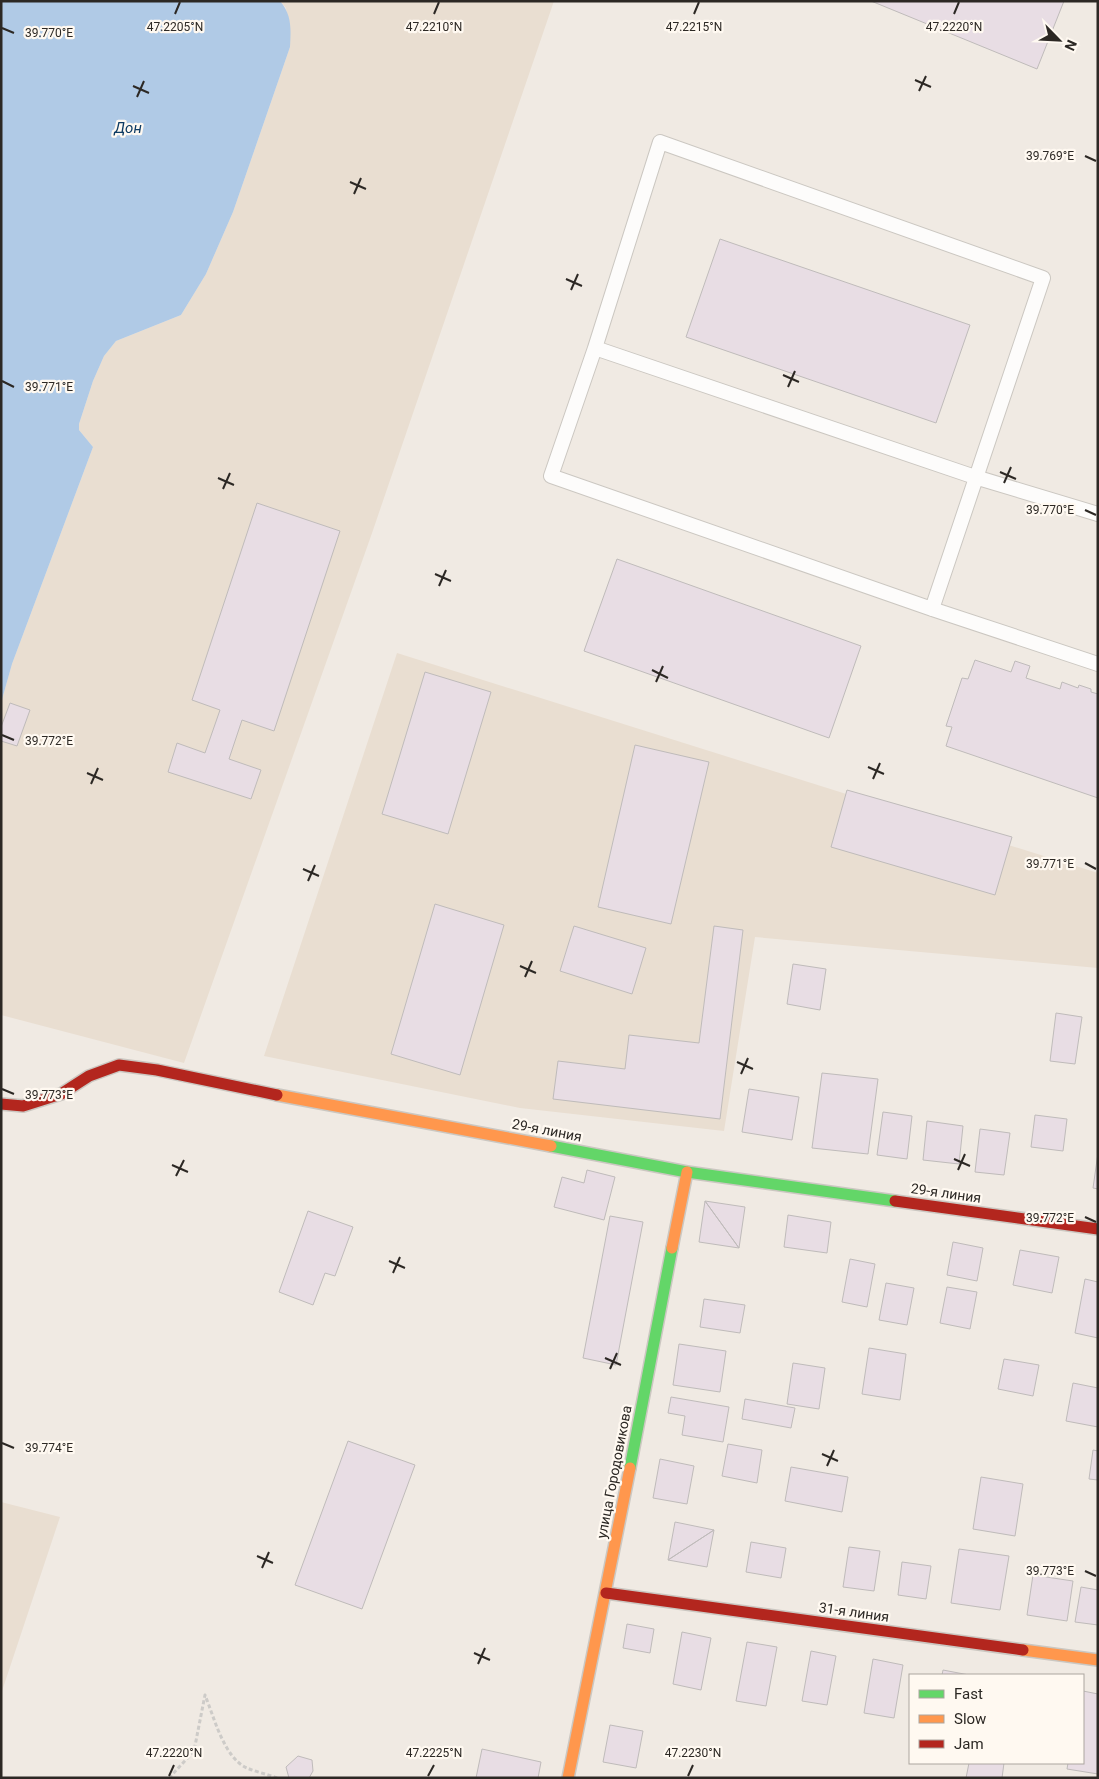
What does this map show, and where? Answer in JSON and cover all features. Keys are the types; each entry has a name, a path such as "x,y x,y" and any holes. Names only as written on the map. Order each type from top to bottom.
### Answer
{"street":[{"name":"29-я линия","path":"1,1104 23,1106 61,1094 89,1076 119,1065 157,1070 251,1090 687,1172 1098,1229"},
{"name":"улица Городовикова","path":"568,1778 606,1593 687,1172"},
{"name":"31-я линия","path":"606,1593 1098,1660"}],"lane":[{"path":"932,609 1043,278 660,142 595,348 551,476 932,609 1098,664"},
{"path":"595,348 975,477 1098,514"}],"path":[{"path":"169,1778 194,1750 205,1694 232,1758 245,1768 276,1778"}],"shaded area":[{"path":"280,1 554,1 371,536 184,1063 1,1015 1,703 12,664 93,447 79,430 79,424 93,381 104,356 116,341 181,315 206,274 233,212 290,47 286,8"},
{"path":"397,653 1098,873 1098,968 755,937 724,1131 520,1108 264,1056"},
{"path":"1,1502 60,1517 1,1694"}],"water":[{"name":"Дон","path":"1,1 280,1 289,17 291,34 290,47 233,212 206,274 181,315 116,341 104,356 93,381 79,424 79,430 93,447 12,664 1,703"}],"building":[{"path":"871,1 1064,1 1037,69"},
{"path":"720,239 970,325 936,423 686,337"},
{"path":"257,503 340,531 274,731 242,720 229,759 261,770 251,799 168,772 177,743 205,753 220,710 192,700"},
{"path":"617,559 861,646 829,738 584,651"},
{"path":"975,660 1011,672 1015,661 1030,666 1026,678 1060,689 1062,682 1078,688 1079,685 1091,689 1091,692 1098,694 1098,798 946,746 952,727 946,726 962,678 968,679"},
{"path":"425,672 491,692 448,834 382,814"},
{"path":"10,703 30,710 17,746 1,741 1,727"},
{"path":"635,745 709,762 671,924 598,907"},
{"path":"847,790 1012,837 995,895 831,847"},
{"path":"435,904 504,925 460,1075 391,1054"},
{"path":"574,926 646,948 632,994 560,971"},
{"path":"714,926 743,930 720,1119 553,1099 558,1061 625,1069 629,1035 699,1043"},
{"path":"793,964 826,969 820,1010 787,1004"},
{"path":"1056,1013 1082,1017 1075,1064 1050,1061"},
{"path":"822,1073 878,1079 868,1154 812,1148"},
{"path":"749,1089 799,1097 792,1140 742,1132"},
{"path":"883,1112 912,1116 907,1159 877,1155"},
{"path":"1035,1115 1067,1119 1063,1151 1031,1147"},
{"path":"927,1121 963,1126 959,1164 923,1160"},
{"path":"980,1129 1010,1133 1004,1175 975,1172"},
{"path":"1098,1153 1098,1189 1093,1188"},
{"path":"587,1170 615,1177 604,1220 554,1207 562,1177 584,1183"},
{"path":"705,1201 745,1207 739,1248"},
{"path":"705,1201 739,1248 699,1242"},
{"path":"308,1211 353,1227 335,1276 325,1273 313,1305 279,1292"},
{"path":"788,1215 831,1222 827,1253 784,1247"},
{"path":"610,1216 643,1222 616,1365 583,1358"},
{"path":"953,1242 983,1248 977,1281 947,1275"},
{"path":"1020,1250 1059,1257 1052,1293 1013,1285"},
{"path":"850,1259 875,1264 867,1307 842,1302"},
{"path":"1085,1279 1098,1282 1098,1338 1075,1333"},
{"path":"886,1283 914,1288 907,1325 879,1320"},
{"path":"947,1287 977,1292 970,1329 940,1323"},
{"path":"704,1299 745,1305 740,1333 700,1327"},
{"path":"679,1344 726,1351 720,1392 673,1385"},
{"path":"869,1348 906,1354 900,1400 862,1394"},
{"path":"1004,1359 1039,1365 1033,1396 998,1389"},
{"path":"793,1363 825,1368 819,1409 787,1404"},
{"path":"1073,1383 1098,1388 1098,1427 1066,1421"},
{"path":"671,1397 729,1407 723,1442 682,1435 685,1416 668,1413"},
{"path":"745,1399 795,1408 791,1428 742,1419"},
{"path":"348,1441 415,1465 362,1609 295,1585"},
{"path":"728,1444 762,1450 757,1483 722,1476"},
{"path":"1093,1450 1098,1451 1098,1480 1089,1479"},
{"path":"660,1459 694,1466 687,1504 653,1498"},
{"path":"791,1467 848,1477 842,1512 785,1501"},
{"path":"981,1477 1023,1484 1015,1536 973,1529"},
{"path":"675,1522 714,1530 668,1560"},
{"path":"714,1530 707,1567 668,1560"},
{"path":"751,1542 786,1548 781,1578 746,1572"},
{"path":"849,1547 880,1551 874,1591 843,1587"},
{"path":"959,1549 1009,1556 1000,1610 951,1603"},
{"path":"902,1562 931,1566 926,1599 898,1595"},
{"path":"1033,1575 1073,1581 1067,1621 1027,1615"},
{"path":"1081,1587 1098,1590 1098,1625 1075,1622"},
{"path":"627,1624 654,1629 650,1653 623,1648"},
{"path":"682,1632 711,1638 701,1690 673,1684"},
{"path":"747,1642 777,1647 766,1706 736,1701"},
{"path":"811,1651 836,1656 827,1705 802,1701"},
{"path":"873,1659 903,1665 894,1718 864,1713"},
{"path":"943,1670 964,1674 942,1674"},
{"path":"1084,1691 1098,1694 1098,1774 1067,1769 1068,1764 1084,1764"},
{"path":"610,1725 643,1731 636,1768 603,1762"},
{"path":"482,1749 541,1762 538,1778 476,1778"},
{"path":"298,1756 312,1760 313,1771 309,1778 289,1778 286,1767"},
{"path":"969,1764 1004,1764 1002,1778 966,1778"}],"traffic: fast":[{"path":"551,1146 687,1172 895,1201"},
{"path":"630,1468 672,1248"}],"traffic: slow":[{"path":"277,1095 551,1146"},
{"path":"672,1248 687,1172"},
{"path":"568,1778 630,1468"},
{"path":"1023,1650 1098,1660"}],"traffic: jam":[{"path":"1,1104 23,1106 61,1094 89,1076 119,1065 157,1070 277,1095"},
{"path":"895,1201 1098,1229"},
{"path":"606,1593 1023,1650"}]}
